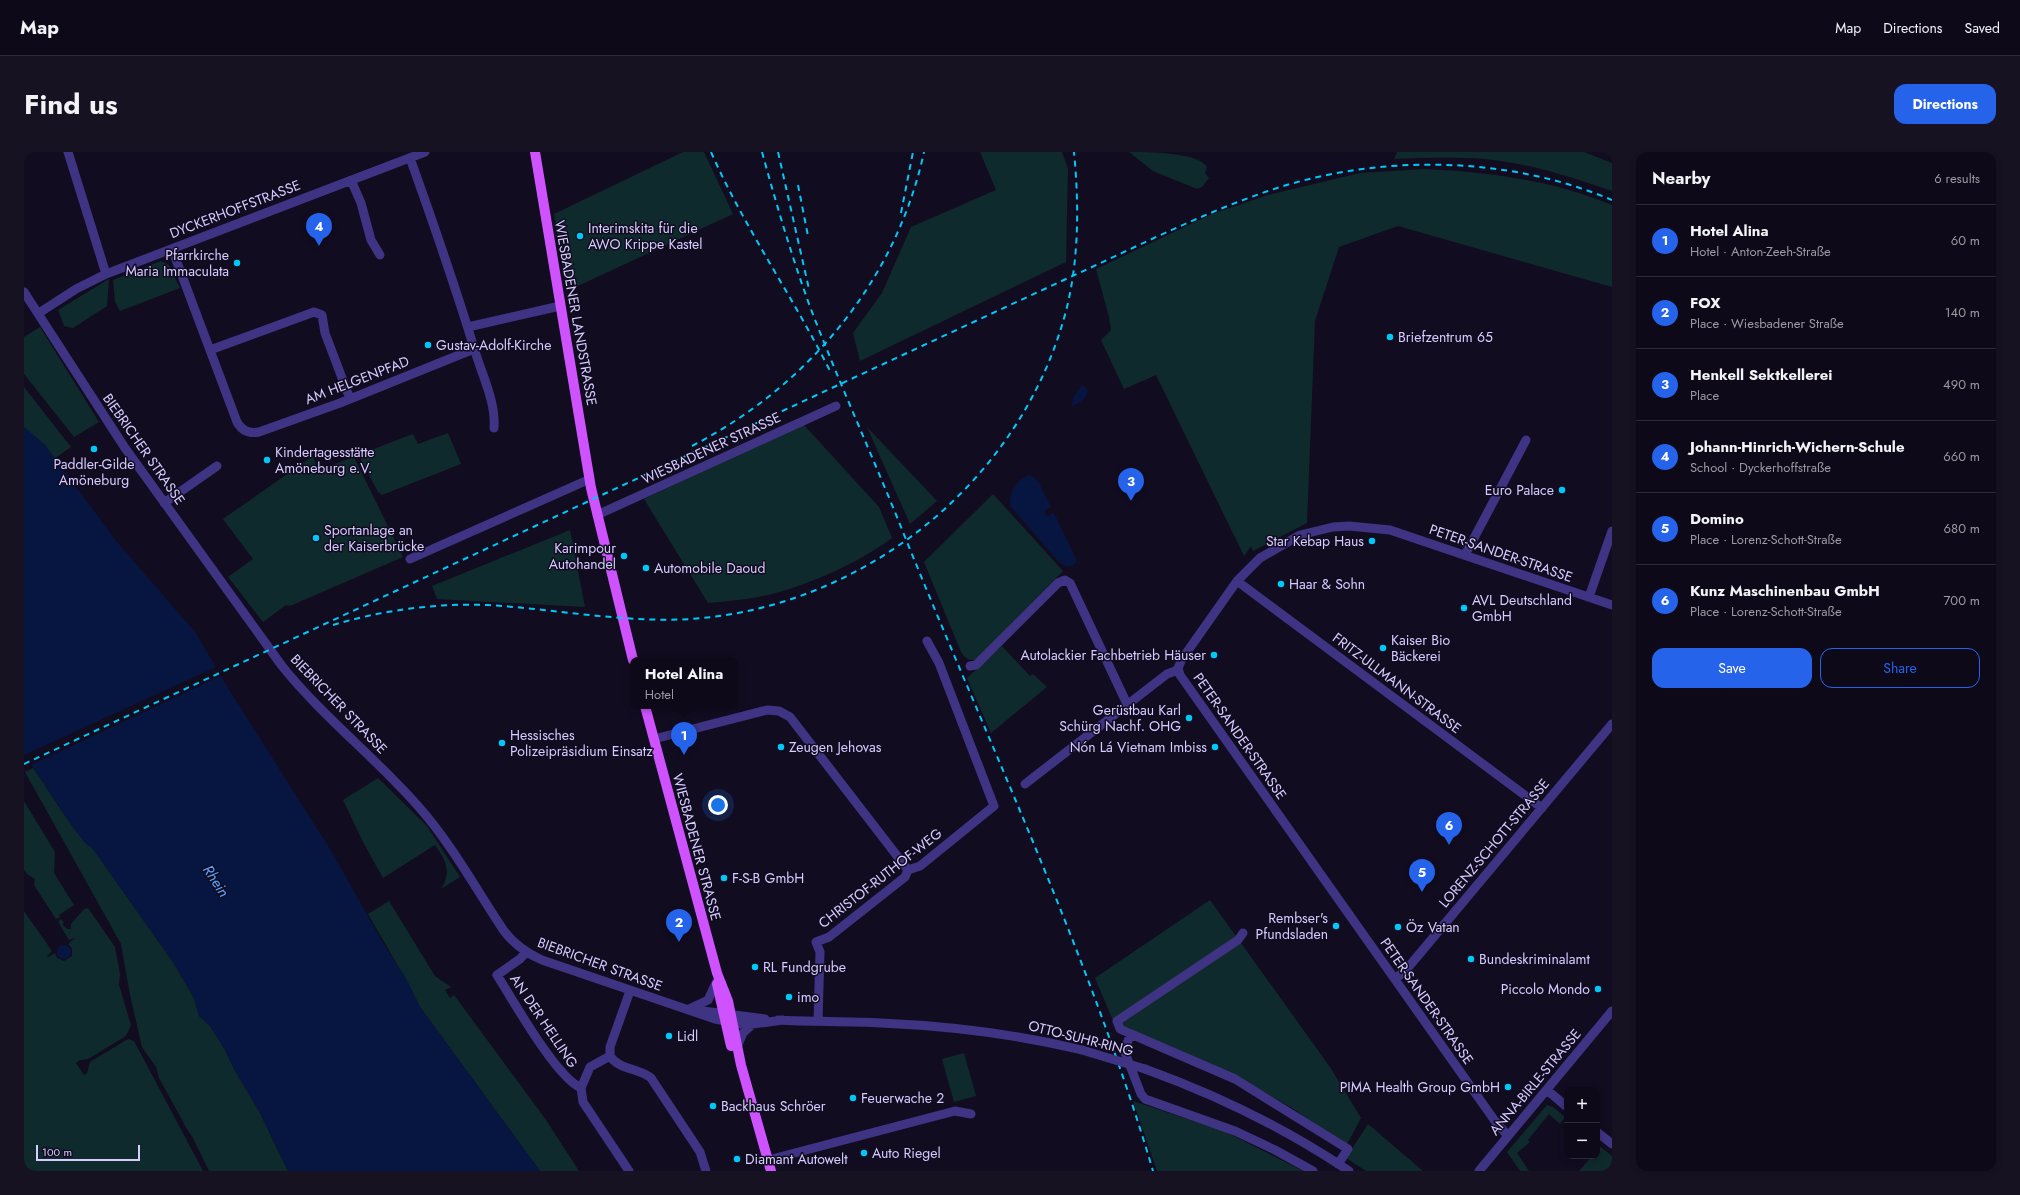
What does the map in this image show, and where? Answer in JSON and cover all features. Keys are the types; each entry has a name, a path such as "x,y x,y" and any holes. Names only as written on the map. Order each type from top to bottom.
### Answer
{"main road":[{"name":"WIESBADENER LANDSTRASSE","path":"534,152 590,483"},
{"path":"590,483 632,657"},
{"name":"WIESBADENER STRASSE","path":"646,709 728,1019 737,1046 741,1066 771,1171"},
{"name":"WIESBADENER STRASSE","path":"728,1019 732,1050 741,1066"}],"street":[{"path":"68,152 106,274"},
{"name":"DYCKERHOFFSTRASSE","path":"39,313 76,289 106,274 425,152"},
{"path":"410,158 440,240 468,327 493,410 494,428"},
{"path":"352,180 361,203 371,240 380,255"},
{"path":"172,249 210,350 314,312 322,315 326,333 350,399"},
{"name":"BIEBRICHER STRASSE","path":"24,292 39,313 107,421 164,503 289,675 425,814 442,834 504,931 526,952 542,960 680,1007 728,1019"},
{"path":"468,327 560,306"},
{"name":"AM HELGENPFAD","path":"210,350 240,427 248,432 259,432 350,399 474,349"},
{"name":"WIESBADENER STRASSE","path":"597,515 836,406"},
{"path":"1465,555 1526,440"},
{"path":"164,503 217,466"},
{"path":"410,559 590,483"},
{"name":"PETER-SANDER-STRASSE","path":"1508,1136 1495,1122 1178,670 1182,659 1237,581 1260,558 1285,542 1312,532 1333,528 1349,526 1390,530 1612,605"},
{"path":"1589,597 1612,530"},
{"path":"970,666 976,665 1058,582 1065,580 1070,583 1127,704"},
{"name":"FRITZ-ULLMANN-STRASSE","path":"1237,581 1542,808"},
{"name":"CHRISTOF-RUTHOF-WEG","path":"818,1021 820,952 816,942 829,937 905,877 908,870 920,866 994,806 939,663 927,641"},
{"path":"1025,784 1167,674 1178,670"},
{"path":"654,739 767,710 779,711 790,717 908,870"},
{"name":"LORENZ-SCHOTT-STRASSE","path":"1395,980 1406,970 1612,724"},
{"path":"1243,933 1238,940 1117,1021 1120,1029 1235,1079 1348,1149 1338,1164"},
{"name":"AN DER HELLING","path":"526,952 520,959 497,975 558,1069 571,1083 581,1088 590,1067 610,1056"},
{"path":"689,1009 708,1000 717,977"},
{"path":"630,991 610,1047 610,1056 618,1064 647,1074 651,1078 700,1152 706,1171"},
{"name":"BIEBRICHER STRASSE","path":"680,1007 728,1019"},
{"name":"ANNA-BIRLE-STRASSE","path":"1479,1171 1612,1011"},
{"name":"OTTO-SUHR-RING","path":"728,1019 753,1024 783,1020"},
{"name":"OTTO-SUHR-RING","path":"728,1019 880,1022 943,1027 1031,1039 1082,1050 1145,1069 1200,1090 1251,1114 1348,1171"},
{"path":"737,1046 742,1033 753,1024"},
{"path":"1131,1034 1124,1050 1141,1094 1145,1099 1235,1131 1275,1150 1313,1171"},
{"path":"581,1088 583,1102 629,1171"},
{"path":"1547,1090 1564,1104"},
{"path":"768,1160 955,1111 971,1114"},
{"path":"1600,1134 1612,1144"}],"green space":[{"path":"683,152 704,152 733,214 567,291 554,214"},
{"path":"980,152 1062,152 1068,169 1066,262 860,361 853,333 882,293 911,227 996,190"},
{"path":"1129,152 1172,154 1194,158 1202,162 1207,167 1205,173 1209,178 1202,187 1197,189 1153,171"},
{"path":"1397,152 1584,152 1612,163 1612,191 1533,167 1501,161 1474,158 1394,159"},
{"path":"1424,169 1472,172 1543,183 1589,196 1612,205 1612,287 1398,226 1339,247 1315,321 1307,523 1253,551 1251,546 1244,556 1156,375 1124,389 1101,340 1111,330 1096,269 1212,214 1268,195 1360,173"},
{"path":"161,261 169,265 180,288 120,311 115,302 113,280"},
{"path":"109,279 107,306 73,328 64,326 58,310"},
{"path":"40,327 99,422 74,437 24,374 24,337"},
{"path":"24,387 71,447 54,459 45,445 24,427"},
{"path":"803,424 879,507 892,538 848,565 796,587 756,597 708,603 644,499"},
{"path":"867,427 937,501 910,524"},
{"path":"448,433 461,464 382,495 378,492 361,460 363,453 413,434 418,444"},
{"name":"Sportanlage an der Kaiserbrücke","path":"313,456 318,470 354,457 403,557 290,606 286,605 263,622 228,577 253,559 223,519"},
{"path":"993,494 1063,571 977,659 969,660 961,652 924,562"},
{"path":"570,530 585,607 437,599 432,586"},
{"path":"1002,646 1030,676 1033,674 1047,687 991,733 967,678"},
{"path":"33,768 69,821 93,849 173,962 194,998 199,1016 210,1026 224,1048 234,1069 260,1113 288,1171 209,1171 193,1138 159,1078 156,1067 142,1047 130,995 121,944 25,772"},
{"path":"378,778 427,826 460,877 441,889 447,872 445,861 435,845 383,878 363,842 343,800"},
{"path":"24,801 55,852 54,873 74,905 59,915 60,917 56,919 34,885 35,879 24,870"},
{"path":"1210,900 1330,1067 1361,1118 1346,1146 1292,1108 1241,1079 1115,1025 1095,978"},
{"path":"389,901 435,976 451,987 445,990 450,998 454,995 546,1120 579,1171 540,1171 420,1007 368,914"},
{"path":"88,908 115,947 120,974 119,985 131,1025 126,1036 88,1059 80,1060 76,1063 84,1075 87,1073 90,1062 128,1039 134,1041 203,1171 24,1171 24,911 52,951 47,956 48,957 55,953 57,958 64,961 72,956 72,948 68,944 75,938 69,940 58,922 61,919 64,923 62,924 67,929 71,929 71,924 84,909"},
{"path":"964,1053 976,1096 954,1102 942,1059"},
{"path":"1133,1101 1226,1132 1303,1171 1157,1171"},
{"path":"1547,1105 1553,1107 1564,1116 1560,1124 1549,1114 1528,1140 1530,1142 1517,1153 1529,1171 1520,1171 1507,1152"},
{"path":"1368,1124 1423,1171 1366,1171 1346,1158"},
{"path":"1600,1146 1612,1156 1612,1168 1609,1171 1579,1171 1589,1159 1600,1159"}],"water":[{"path":"1082,385 1088,390 1086,396 1080,402 1072,406 1073,398"},
{"name":"Rhein","path":"24,427 45,445 117,542 196,633 228,688 330,849 386,948 406,978 420,1007 540,1171 288,1171 260,1113 234,1069 224,1048 210,1026 199,1016 194,998 173,962 93,849 85,843 75,830 24,754"},
{"path":"1030,475 1038,481 1051,507 1044,511 1046,516 1054,513 1076,559 1076,563 1072,566 1066,566 1060,563 1011,507 1010,497 1014,488 1017,483"},
{"path":"64,945 69,947 71,952 69,957 64,959 59,957 57,952 59,947"}],"pier":[{"path":"218,666 223,675 29,766 24,758 24,755"}],"railway":[{"path":"711,152 724,181 817,345 831,373"},
{"path":"762,152 784,228 809,304 937,616 1069,930 1127,1090 1153,1171"},
{"path":"778,152 809,289"},
{"path":"901,213 913,152"},
{"path":"692,446 734,421 773,393 809,361 841,325 869,286 892,244 911,199 924,152"},
{"path":"333,625 371,615 429,606 449,605 488,605 640,619 691,619 756,609 818,589 876,560 928,523 975,478 1015,427 1046,369 1067,307 1074,269 1077,230 1077,191 1074,152"},
{"path":"24,764 1166,233 1242,200 1309,179 1352,170 1396,166 1441,165 1485,168 1529,174 1571,185 1612,200"},
{"path":"798,185 808,236"}],"place":[{"name":"Interimskita für die AWO Krippe Kastel","path":"580,236"},
{"name":"Johann-Hinrich-Wichern-Schule","path":"319,246"},
{"name":"Pfarrkirche Maria Immaculata","path":"237,263"},
{"name":"Briefzentrum 65","path":"1390,337"},
{"name":"Gustav-Adolf-Kirche","path":"428,345"},
{"name":"Paddler-Gilde Amöneburg","path":"94,449"},
{"name":"Kindertagesstätte Amöneburg e.V.","path":"267,460"},
{"name":"Euro Palace","path":"1562,490"},
{"name":"Henkell Sektkellerei","path":"1131,501"},
{"name":"Sportanlage an der Kaiserbrücke","path":"316,538"},
{"name":"Star Kebap Haus","path":"1372,541"},
{"name":"Karimpour Autohandel","path":"624,556"},
{"name":"Automobile Daoud","path":"646,568"},
{"name":"Haar & Sohn","path":"1281,584"},
{"name":"AVL Deutschland GmbH","path":"1464,608"},
{"name":"Kaiser Bio Bäckerei","path":"1383,648"},
{"name":"Autolackier Fachbetrieb Häuser","path":"1214,655"},
{"name":"Gerüstbau Karl Schürg Nachf. OHG","path":"1189,718"},
{"name":"Hessisches Polizeipräsidium Einsatz","path":"502,743"},
{"name":"Zeugen Jehovas","path":"781,747"},
{"name":"Nón Lá Vietnam Imbiss","path":"1215,747"},
{"name":"Hotel Alina","path":"684,755"},
{"name":"Kunz Maschinenbau GmbH","path":"1449,845"},
{"name":"F-S-B GmbH","path":"724,878"},
{"name":"Domino","path":"1422,892"},
{"name":"Rembser's Pfundsladen","path":"1336,926"},
{"name":"Öz Vatan","path":"1398,927"},
{"name":"FOX","path":"679,942"},
{"name":"Bundeskriminalamt","path":"1471,959"},
{"name":"RL Fundgrube","path":"755,967"},
{"name":"Piccolo Mondo","path":"1598,989"},
{"name":"imo","path":"789,997"},
{"name":"Lidl","path":"669,1036"},
{"name":"PIMA Health Group GmbH","path":"1508,1087"},
{"name":"Feuerwache 2","path":"853,1098"},
{"name":"Backhaus Schröer","path":"713,1106"},
{"name":"Auto Riegel","path":"864,1153"},
{"name":"Diamant Autowelt","path":"737,1159"}]}
